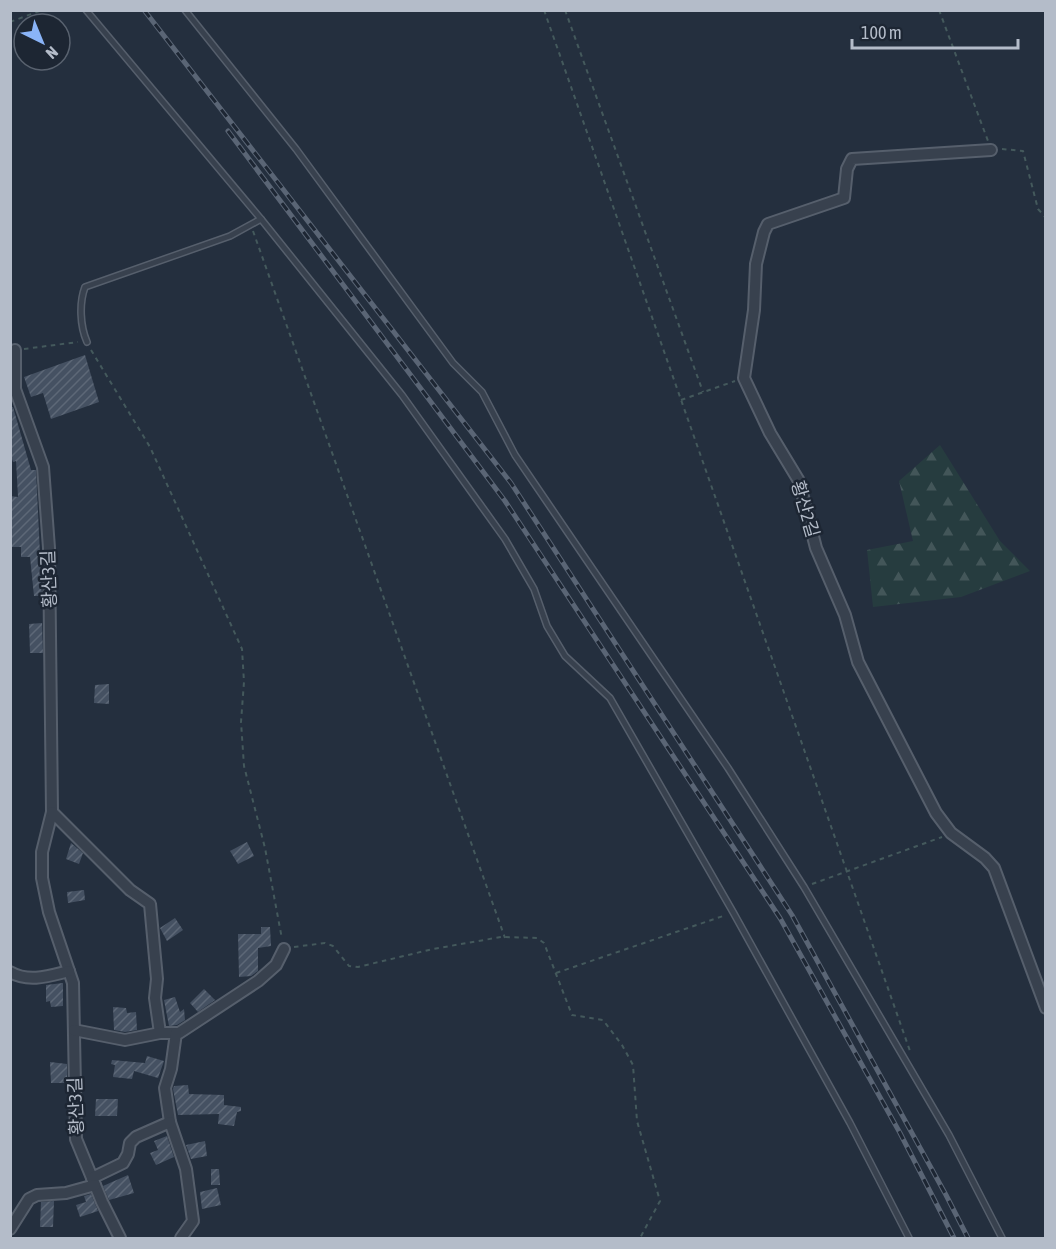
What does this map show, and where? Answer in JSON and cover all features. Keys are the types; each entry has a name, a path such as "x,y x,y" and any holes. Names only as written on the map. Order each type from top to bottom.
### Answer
{"street":[{"path":"744,378 754,310 756,264 768,224 844,198 847,169 852,159 991,150"},
{"name":"황산3길","path":"15,350 15,389 43,467 49,549 52,812 42,852 42,878 46,903 73,983 76,1139 120,1239"},
{"name":"황산2길","path":"744,378 770,433 799,481 816,548 845,615 858,662 936,813 951,833 985,858 994,868 1046,1008"},
{"path":"52,812 130,890 150,904 157,980 155,998 160,1033"},
{"path":"74,1030 125,1041 160,1033 176,1033 258,981 276,965 284,949"},
{"path":"10,972 17,976 40,978 69,971"},
{"path":"176,1033 171,1069 165,1088 170,1122 186,1168 193,1221 181,1239"},
{"path":"10,1228 29,1199 37,1195 66,1193 93,1181 123,1162 128,1154 130,1143 136,1137 170,1122"}],"lane":[{"path":"86,10 261,219 402,395 505,539 534,590 565,656 609,698 733,912 850,1123 909,1239"},
{"path":"185,10 296,148 453,363 482,392 515,455 728,768 804,887 949,1135 1002,1239"},
{"path":"87,342 83,334 81,298 85,287 230,236 261,219"}],"path":[{"path":"10,22 42,10"},
{"path":"544,10 910,1053"},
{"path":"565,10 703,392"},
{"path":"939,10 991,150 1012,148 1023,151 1038,209 1046,218"},
{"path":"251,225 505,938"},
{"path":"15,350 87,342 150,447 242,649 244,682 241,722 244,766 265,848 284,949 325,943 333,946 349,966 358,968 433,949 505,938 537,938 543,943 572,1015 598,1017 603,1020 622,1045 633,1065 637,1121 660,1201 640,1239"},
{"path":"681,400 744,378"},
{"path":"804,887 951,833"},
{"path":"556,973 733,912"}],"green space":[{"path":"940,445 1000,541 1030,571 961,597 873,607 867,550 913,541 899,481"}],"building":[{"path":"85,355 99,402 51,419 43,393 31,397 24,377"},
{"path":"10,407 13,407 31,470 36,470 42,596 34,596 30,557 21,557 21,547 10,547 10,496 18,497 16,461 13,462 10,454"},
{"path":"42,623 43,653 30,653 29,624"},
{"path":"109,684 109,704 94,703 95,685"},
{"path":"247,842 254,856 238,864 230,851"},
{"path":"71,843 83,853 79,864 66,859"},
{"path":"84,890 85,900 68,903 67,892"},
{"path":"175,918 183,930 167,941 160,928"},
{"path":"261,927 270,927 271,946 258,948 258,971 251,976 239,977 238,934 261,934"},
{"path":"63,983 63,1006 51,1007 50,1001 46,1002 46,985"},
{"path":"204,989 215,1000 198,1012 190,1003"},
{"path":"175,997 180,1012 184,1009 185,1020 177,1025 169,1026 164,1000"},
{"path":"113,1007 126,1008 127,1013 136,1012 137,1030 125,1032 114,1030"},
{"path":"147,1056 164,1061 158,1078 134,1071 132,1079 113,1077 115,1065 111,1064 112,1060 145,1063"},
{"path":"50,1062 67,1064 67,1083 51,1083"},
{"path":"188,1085 189,1094 224,1095 224,1105 241,1107 241,1111 237,1112 234,1126 218,1124 219,1114 178,1115 174,1086"},
{"path":"96,1099 118,1099 117,1116 95,1116"},
{"path":"167,1136 174,1157 156,1165 150,1153 158,1150 154,1141"},
{"path":"205,1141 207,1156 191,1159 186,1145"},
{"path":"211,1169 219,1169 220,1185 211,1185"},
{"path":"128,1175 134,1193 109,1200 103,1186"},
{"path":"217,1188 221,1205 202,1209 200,1192"},
{"path":"91,1194 98,1211 80,1217 76,1205 86,1202 84,1196"},
{"path":"54,1201 53,1227 40,1227 41,1202"}],"railway":[{"path":"144,10 511,483 792,915 968,1238"},
{"path":"228,131 505,501 780,918 900,1133 954,1238"}]}
